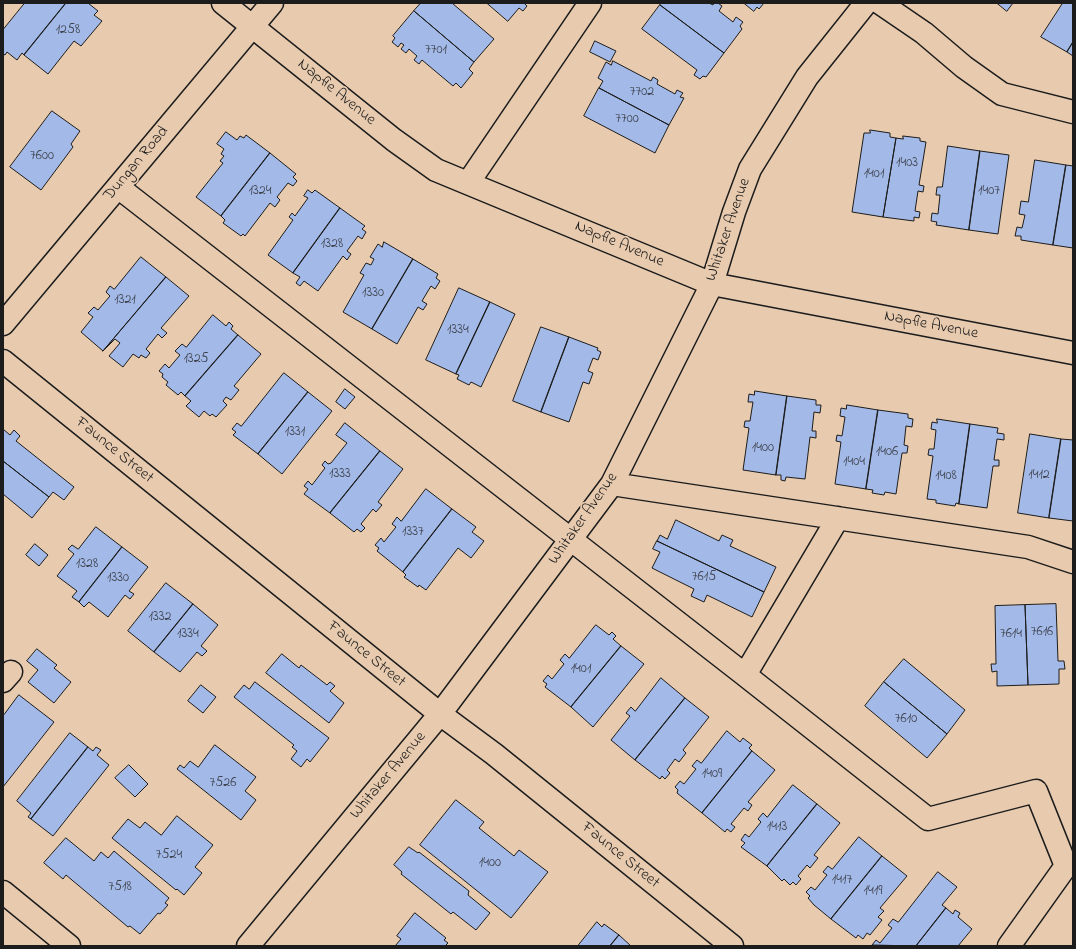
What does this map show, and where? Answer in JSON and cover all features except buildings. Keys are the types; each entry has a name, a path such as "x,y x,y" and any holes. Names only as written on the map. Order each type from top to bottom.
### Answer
{"street":[{"name":"Napfle Avenue","path":"223,3 394,140 436,170 712,284 1073,354"},
{"name":"Dungan Road","path":"3,324 272,3"},
{"path":"468,183 590,3"},
{"name":"Whitaker Avenue","path":"248,946 440,714 612,484 712,284 734,212 750,169 807,77 866,3"},
{"path":"880,3 924,33 964,67 1002,94 1073,112"},
{"path":"118,187 746,675 928,819 1036,791 1066,866 1009,946"},
{"name":"Faunce Street","path":"3,361 440,714 494,754 732,946"},
{"path":"612,484 1028,547 1073,562"},
{"path":"746,675 838,518"},
{"path":"3,892 69,946"}]}
